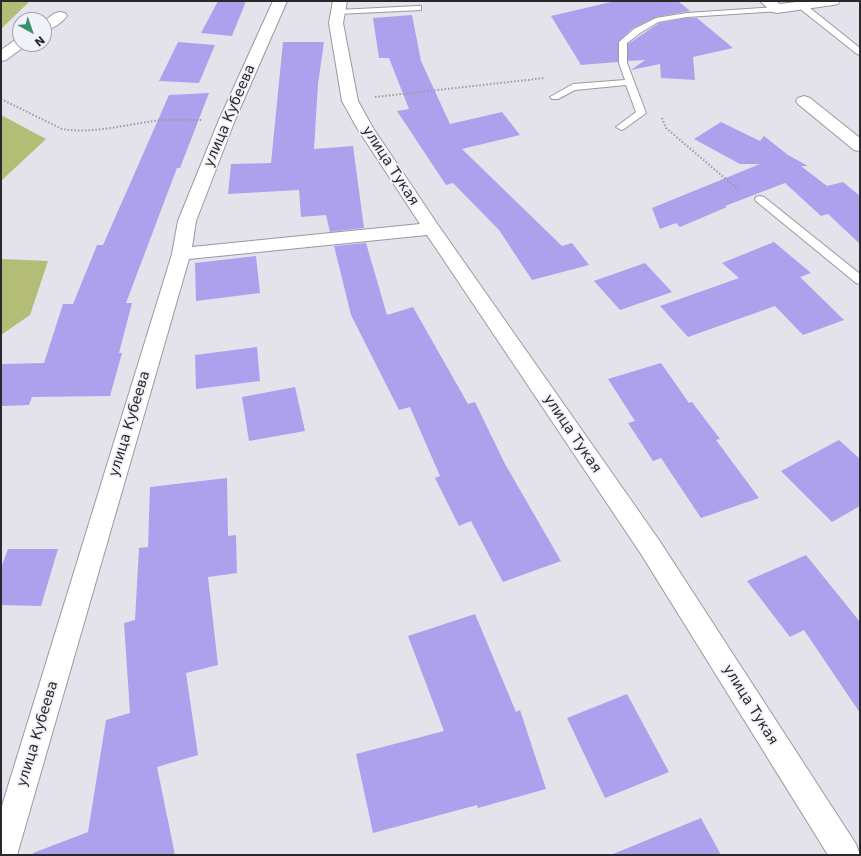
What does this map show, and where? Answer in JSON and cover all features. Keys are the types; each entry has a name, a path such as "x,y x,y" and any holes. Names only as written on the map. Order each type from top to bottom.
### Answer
{"street":[{"name":"улица Кубеева","path":"2,855 181,254 187,220 228,120 280,1"},
{"path":"772,5 802,6 833,1"},
{"name":"улица Тукая","path":"339,6 336,23 350,101 365,128 432,229 650,547 845,855"},
{"path":"52,22 60,16"},
{"path":"1,57 12,49"},
{"path":"804,101 860,146"},
{"path":"181,254 432,229"}],"lane":[{"path":"621,127 640,113 623,63 623,42 637,30 656,20 772,5"},
{"path":"339,6 418,8"},
{"path":"802,6 860,52"},
{"path":"555,97 573,87 629,82"},
{"path":"760,199 860,280"}],"path":[{"path":"350,101 545,78"},
{"path":"1,99 62,129 73,132 157,121 228,120"},
{"path":"660,114 666,128 742,192"}],"green space":[{"path":"1,1 30,1 19,12 12,12 12,18 1,29"},
{"path":"1,115 46,139 1,181"},
{"path":"1,259 48,261 30,315 1,335"}],"building":[{"path":"218,1 246,1 232,36 201,33"},
{"path":"615,1 678,1 690,11 656,17 633,28 618,42 618,62 581,65 551,16"},
{"path":"412,15 421,61 450,124 502,112 520,135 462,149 562,246 572,243 589,265 532,280 499,230 453,183 446,185 397,111 409,109 389,58 379,58 373,18"},
{"path":"687,18 697,18 733,48 693,57 695,80 661,78 660,64 631,70 645,60 628,61 628,44 659,23"},
{"path":"178,42 215,45 199,83 159,81"},
{"path":"283,42 324,42 318,84 314,149 353,146 364,228 330,232 326,215 301,217 299,190 228,194 231,164 271,163"},
{"path":"209,93 180,168 177,168 126,303 132,303 119,353 122,353 110,396 32,397 29,405 1,406 1,364 44,363 63,304 73,304 97,245 103,245 169,95"},
{"path":"721,122 760,141 764,136 788,155 808,166 801,166 827,186 843,182 860,196 860,244 828,214 821,216 785,183 725,206 727,207 680,227 676,223 660,229 652,208 760,164 740,164 694,139"},
{"path":"774,242 811,273 800,277 844,320 803,335 775,306 688,337 660,306 739,278 722,263"},
{"path":"366,243 387,315 413,307 468,404 475,402 505,464 561,561 503,582 471,521 459,526 435,478 440,476 410,407 399,410 351,315 334,246"},
{"path":"256,256 260,293 196,301 195,263"},
{"path":"645,263 672,292 620,310 594,281"},
{"path":"257,347 260,381 196,389 195,355"},
{"path":"661,363 689,403 692,402 720,439 716,440 759,498 701,518 661,458 653,461 628,423 635,421 608,379"},
{"path":"295,387 305,431 249,441 242,397"},
{"path":"839,440 860,459 860,506 832,522 781,471"},
{"path":"227,478 228,536 236,535 237,573 208,577 218,665 186,673 198,755 157,767 175,855 33,855 33,853 88,832 106,720 130,713 124,623 135,620 139,548 148,547 150,487"},
{"path":"8,549 58,549 41,606 1,605 1,568"},
{"path":"806,555 860,622 860,713 804,630 790,637 747,581"},
{"path":"475,614 516,712 520,710 546,789 478,808 477,805 373,833 356,754 444,731 408,636"},
{"path":"627,694 669,772 605,798 567,718"},
{"path":"701,818 721,855 613,855 613,854"}]}
